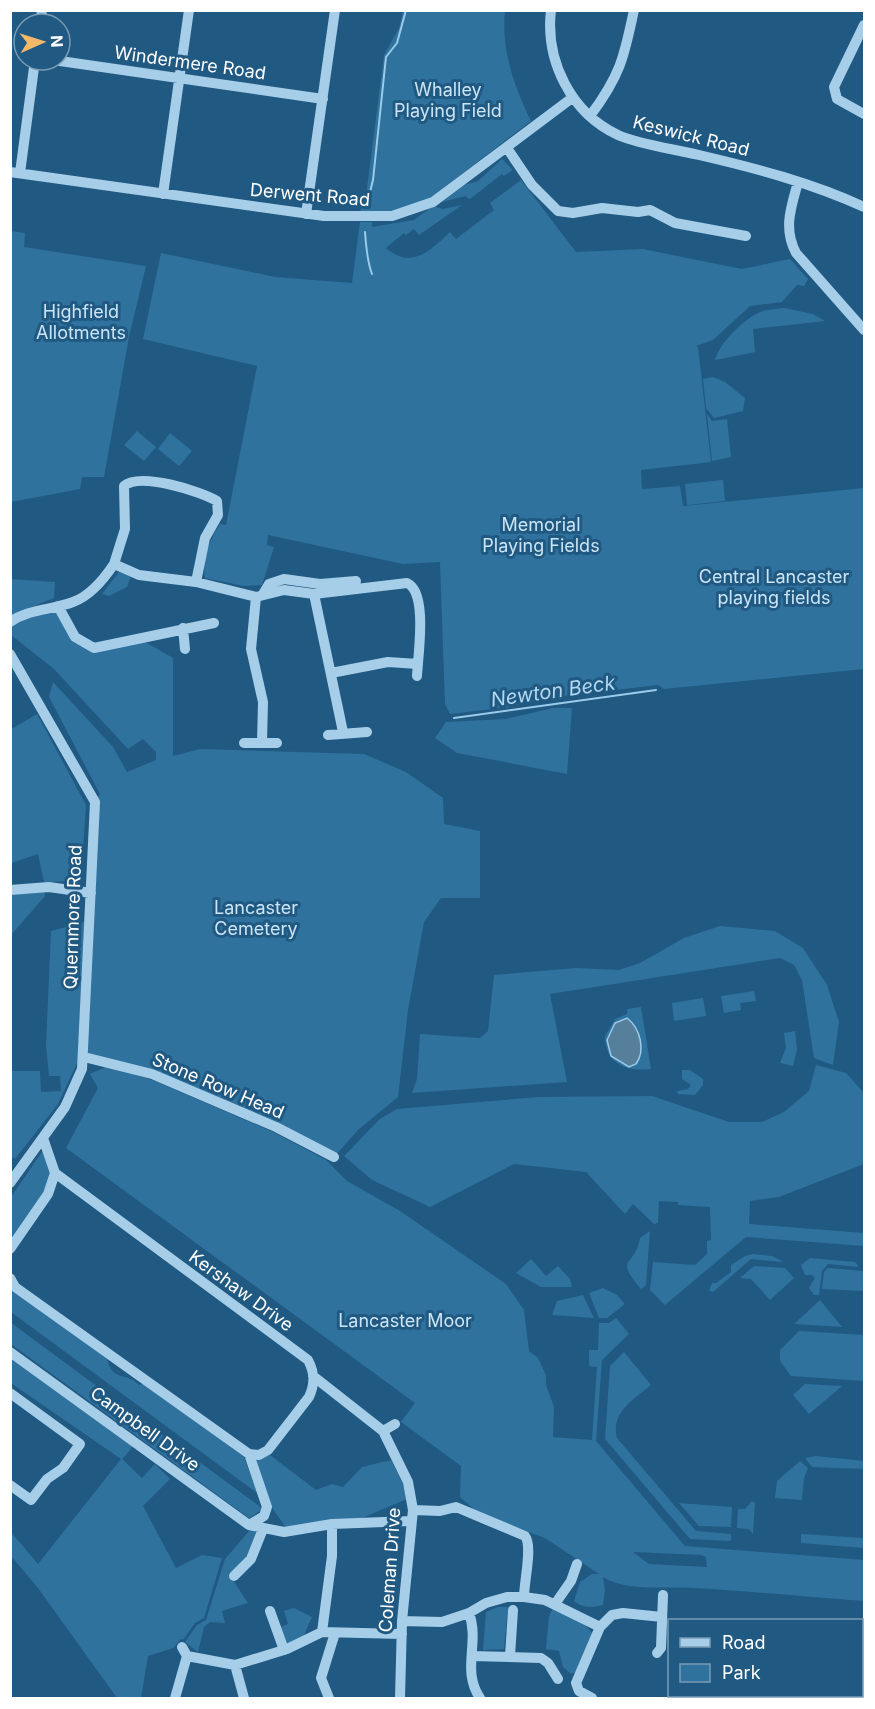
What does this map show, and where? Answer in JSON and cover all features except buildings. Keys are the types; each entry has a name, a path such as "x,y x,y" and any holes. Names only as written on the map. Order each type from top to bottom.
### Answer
{"street":[{"path":"163,194 189,10"},
{"path":"306,214 335,10"},
{"name":"Keswick Road","path":"551,10 553,53 562,79 572,98 590,116 619,135 798,182 864,207"},
{"path":"590,116 617,76 630,39 634,10"},
{"path":"864,25 834,87 837,99 864,114"},
{"name":"Windermere Road","path":"72,63 323,99"},
{"path":"15,172 33,72"},
{"name":"Derwent Road","path":"15,172 306,214 361,218 392,216 414,211 433,202 572,98"},
{"path":"507,148 532,185 558,211 573,213 602,208 638,212 654,206 675,223 746,236"},
{"path":"798,182 789,216 788,232 795,253 864,330"},
{"path":"10,622 21,615 75,602 87,594 114,564 125,529 123,474"},
{"path":"124,486 138,480 153,481 217,501 218,516 205,538 196,582"},
{"path":"114,564 140,575 196,582 259,596 284,590 314,594 407,583 414,586 418,593 420,628 417,676"},
{"path":"262,742 263,702 250,650 259,596 269,584 284,579 320,584 357,581"},
{"path":"314,594 343,732"},
{"path":"58,606 75,637 94,648 214,623"},
{"path":"183,628 185,649"},
{"name":"Quernmore Road","path":"10,654 95,802 84,1057 65,1107 10,1183"},
{"path":"331,673 388,662 418,664"},
{"path":"328,735 343,732 367,732"},
{"path":"244,743 276,743"},
{"path":"10,890 49,887 91,893"},
{"name":"Stone Row Head","path":"84,1057 152,1074 276,1127 334,1157"},
{"path":"10,1249 48,1194 55,1173 43,1138"},
{"name":"Kershaw Drive","path":"55,1173 308,1360 313,1376"},
{"path":"10,1278 15,1287 249,1454 259,1455 274,1443 309,1397 314,1387 313,1376"},
{"name":"Campbell Drive","path":"10,1352 249,1525 285,1532 332,1524 412,1516 456,1507 525,1536 530,1549 525,1568 524,1597"},
{"name":"Coleman Drive","path":"313,1376 383,1431 408,1482 412,1516 402,1621 400,1698"},
{"path":"10,1393 80,1443 63,1468 46,1479 31,1500 10,1485"},
{"path":"383,1431 395,1424"},
{"path":"249,1454 267,1507 264,1516 249,1525"},
{"path":"322,1632 332,1556 332,1524"},
{"path":"234,1576 251,1559 263,1529"},
{"path":"555,1604 571,1581 577,1564"},
{"path":"657,1653 661,1648 663,1595"},
{"path":"402,1621 442,1622 469,1613 479,1606 496,1600 524,1597 555,1604 600,1626"},
{"path":"312,1639 326,1605"},
{"path":"510,1656 513,1610"},
{"path":"270,1611 284,1650"},
{"path":"469,1613 473,1626 470,1680 480,1698"},
{"path":"587,1697 579,1691 576,1683 600,1626 612,1615 623,1613 662,1617"},
{"path":"176,1698 185,1652 235,1665 284,1650 312,1639 322,1632 402,1634"},
{"path":"329,1698 321,1678 335,1633"},
{"path":"472,1656 544,1659 558,1679"},
{"path":"235,1665 244,1698"}],"green space":[{"name":"Whalley Playing Field","path":"403,11 505,11 505,40 510,68 531,121 429,199 385,213 360,211 366,196 384,55 399,28"},
{"path":"502,159 513,170 504,176 502,174 470,199 465,196 442,202 464,185 478,181"},
{"path":"521,180 576,252 643,249 742,269 790,259 808,279 804,286 797,285 782,302 750,306 713,340 696,346 698,347 711,462 641,470 642,489 680,486 683,506 864,488 864,669 664,689 658,685 546,698 510,707 450,714 445,704 440,562 403,564 268,535 267,545 274,547 262,585 244,586 205,578 206,557 210,543 220,524 226,525 257,366 143,339 161,253 275,277 352,283 360,222 372,222 372,227 414,220 433,206 443,209 462,205 419,235 414,229 406,235 404,233 386,248 395,254 412,258 428,251 450,232 456,239 494,210 490,203"},
{"name":"Highfield Allotments","path":"11,231 25,233 24,247 146,266 129,337 104,477 82,477 80,489 11,502"},
{"path":"784,308 813,314 825,321 753,329 755,352 715,360 727,339 746,320 760,312"},
{"path":"713,377 725,382 745,398 743,411 714,418 706,408 703,379"},
{"path":"707,414 712,421 727,419 731,457 712,461"},
{"path":"137,431 156,447 144,461 124,445"},
{"path":"170,433 192,451 179,466 158,449"},
{"path":"723,480 725,501 687,505 685,484"},
{"path":"119,572 131,576 127,587 109,596 102,594"},
{"path":"11,579 55,582 54,598 11,615"},
{"name":"Lancaster Cemetery","path":"58,612 92,650 145,642 173,658 173,756 200,749 364,754 406,772 443,798 444,824 480,831 480,898 441,898 424,922 408,1010 398,1097 358,1130 334,1157 152,1074 84,1057 95,802 100,794 49,697 53,682 113,747 127,772 156,760 156,752 143,739 128,749 54,669 11,635 10,628 24,619"},
{"path":"553,708 572,708 567,774 457,753 435,738 446,722 506,719"},
{"path":"37,714 86,805 81,881 44,882 38,854 11,863 10,730"},
{"path":"45,891 45,896 11,935 11,893"},
{"path":"84,922 78,1061 58,1104 15,1159 11,1156 11,1071 40,1071 41,1092 61,1091 60,1076 49,1076 46,1045 51,931"},
{"path":"720,926 775,931 803,948 827,985 839,1022 833,1065 814,1058 802,980 794,965 780,958 550,994 567,1082 412,1093 417,1079 420,1034 480,1038 488,1031 494,975 576,968 619,970 640,963 684,938"},
{"path":"754,991 756,1001 740,1003 741,1010 724,1013 721,996"},
{"path":"703,998 706,1016 674,1021 672,1003"},
{"path":"641,1007 651,1069 642,1070 626,1067 613,1060 606,1046 605,1036 615,1019 627,1014 627,1009"},
{"path":"795,1031 797,1049 793,1066 780,1063 786,1048 784,1033"},
{"path":"816,1065 846,1073 864,1093 864,1164 779,1197 750,1201 749,1224 864,1233 864,1246 746,1237 665,1305 650,1290 653,1262 695,1265 707,1254 707,1241 711,1240 710,1207 659,1201 658,1223 654,1224 633,1204 625,1214 586,1172 514,1164 430,1207 372,1180 344,1156 380,1119 397,1109 539,1097 652,1096 729,1122 762,1122 784,1112 809,1091"},
{"name":"Lancaster Moor","path":"108,1066 155,1081 273,1132 326,1160 347,1181 400,1211 506,1284 524,1310 529,1351 538,1358 546,1375 546,1385 554,1407 553,1437 592,1440 597,1367 589,1366 589,1350 598,1350 599,1323 609,1323 616,1318 629,1334 602,1360 596,1441 685,1546 864,1560 864,1601 715,1589 635,1587 603,1577 605,1590 603,1605 588,1607 577,1604 574,1601 580,1582 592,1574 599,1574 545,1538 478,1513 460,1497 461,1466 401,1422 415,1403 66,1148 98,1088 90,1074","holes":["633,1552 706,1557 707,1567 649,1564"]},
{"path":"682,1070 690,1070 703,1079 703,1085 695,1095 678,1094 677,1091 688,1089 691,1085 682,1079"},
{"path":"44,1149 51,1173 45,1192 11,1244 11,1197"},
{"path":"650,1231 646,1285 641,1289 627,1266 640,1238"},
{"path":"753,1254 772,1256 784,1262 751,1259 713,1292 709,1291 712,1283 716,1283 731,1272 731,1265"},
{"path":"810,1258 855,1262 859,1267 828,1264 822,1271 819,1295 814,1295 809,1288 815,1278 812,1275 805,1275 801,1265"},
{"path":"531,1259 546,1276 558,1266 570,1279 572,1287 541,1287 516,1273"},
{"path":"754,1266 785,1268 794,1278 770,1300 751,1279 740,1278"},
{"path":"828,1268 864,1271 864,1289 862,1291 822,1289 824,1272"},
{"path":"10,1285 107,1359 116,1374 129,1378 139,1385 144,1384 244,1457 257,1493 11,1312"},
{"path":"603,1288 617,1295 625,1304 607,1318 599,1318 589,1293"},
{"path":"583,1295 594,1318 552,1315 557,1301"},
{"path":"820,1300 842,1327 794,1324"},
{"path":"10,1322 263,1509 249,1518 11,1344"},
{"path":"799,1331 864,1335 864,1381 791,1376 780,1361 780,1350"},
{"path":"624,1352 651,1385 631,1401 620,1414 616,1429 617,1438 696,1531 731,1534 731,1541 690,1539 605,1439 610,1366"},
{"path":"11,1357 131,1444 132,1448 122,1459 142,1478 155,1464 170,1479 143,1506 176,1568 202,1555 222,1558 204,1618 195,1623 183,1640 181,1639 173,1648 148,1656 141,1698 117,1698 38,1588 11,1556 10,1531 38,1564 121,1459 11,1383"},
{"path":"805,1384 842,1386 809,1414 793,1395"},
{"path":"270,1455 316,1490 332,1484 343,1487 362,1467 391,1460 405,1488 407,1499 362,1518 286,1528 271,1506 255,1460"},
{"path":"816,1456 864,1461 864,1469 812,1467 805,1458"},
{"path":"800,1461 808,1468 804,1478 802,1500 775,1498 777,1481"},
{"path":"752,1501 755,1503 753,1534 749,1529 737,1528 738,1509 745,1509"},
{"path":"679,1503 732,1507 731,1527 699,1526"},
{"path":"250,1530 258,1531 251,1552 229,1574 248,1603 222,1611 225,1623 210,1622 204,1627 198,1652 185,1642 197,1625 206,1620 225,1559"},
{"path":"801,1534 864,1538 864,1548 801,1543"},
{"path":"498,1607 508,1607 504,1649 483,1650 486,1612"},
{"path":"294,1608 312,1617 302,1640 286,1645 281,1627 288,1624 284,1611"},
{"path":"553,1608 585,1625 593,1634 582,1670 571,1674 563,1667 559,1651 546,1649 549,1616"}],"shaded area":[{"path":"627,1018 638,1033 641,1046 636,1064 629,1067 611,1056 607,1040 615,1023"}],"waterway":[{"path":"367,204 373,180 386,57 397,43 406,10"},
{"path":"365,232 372,274"},
{"name":"Newton Beck","path":"454,718 656,690"}],"park label":[{"name":"Memorial Playing Fields","path":"541,535"},
{"name":"Central Lancaster playing fields","path":"774,587"}]}
